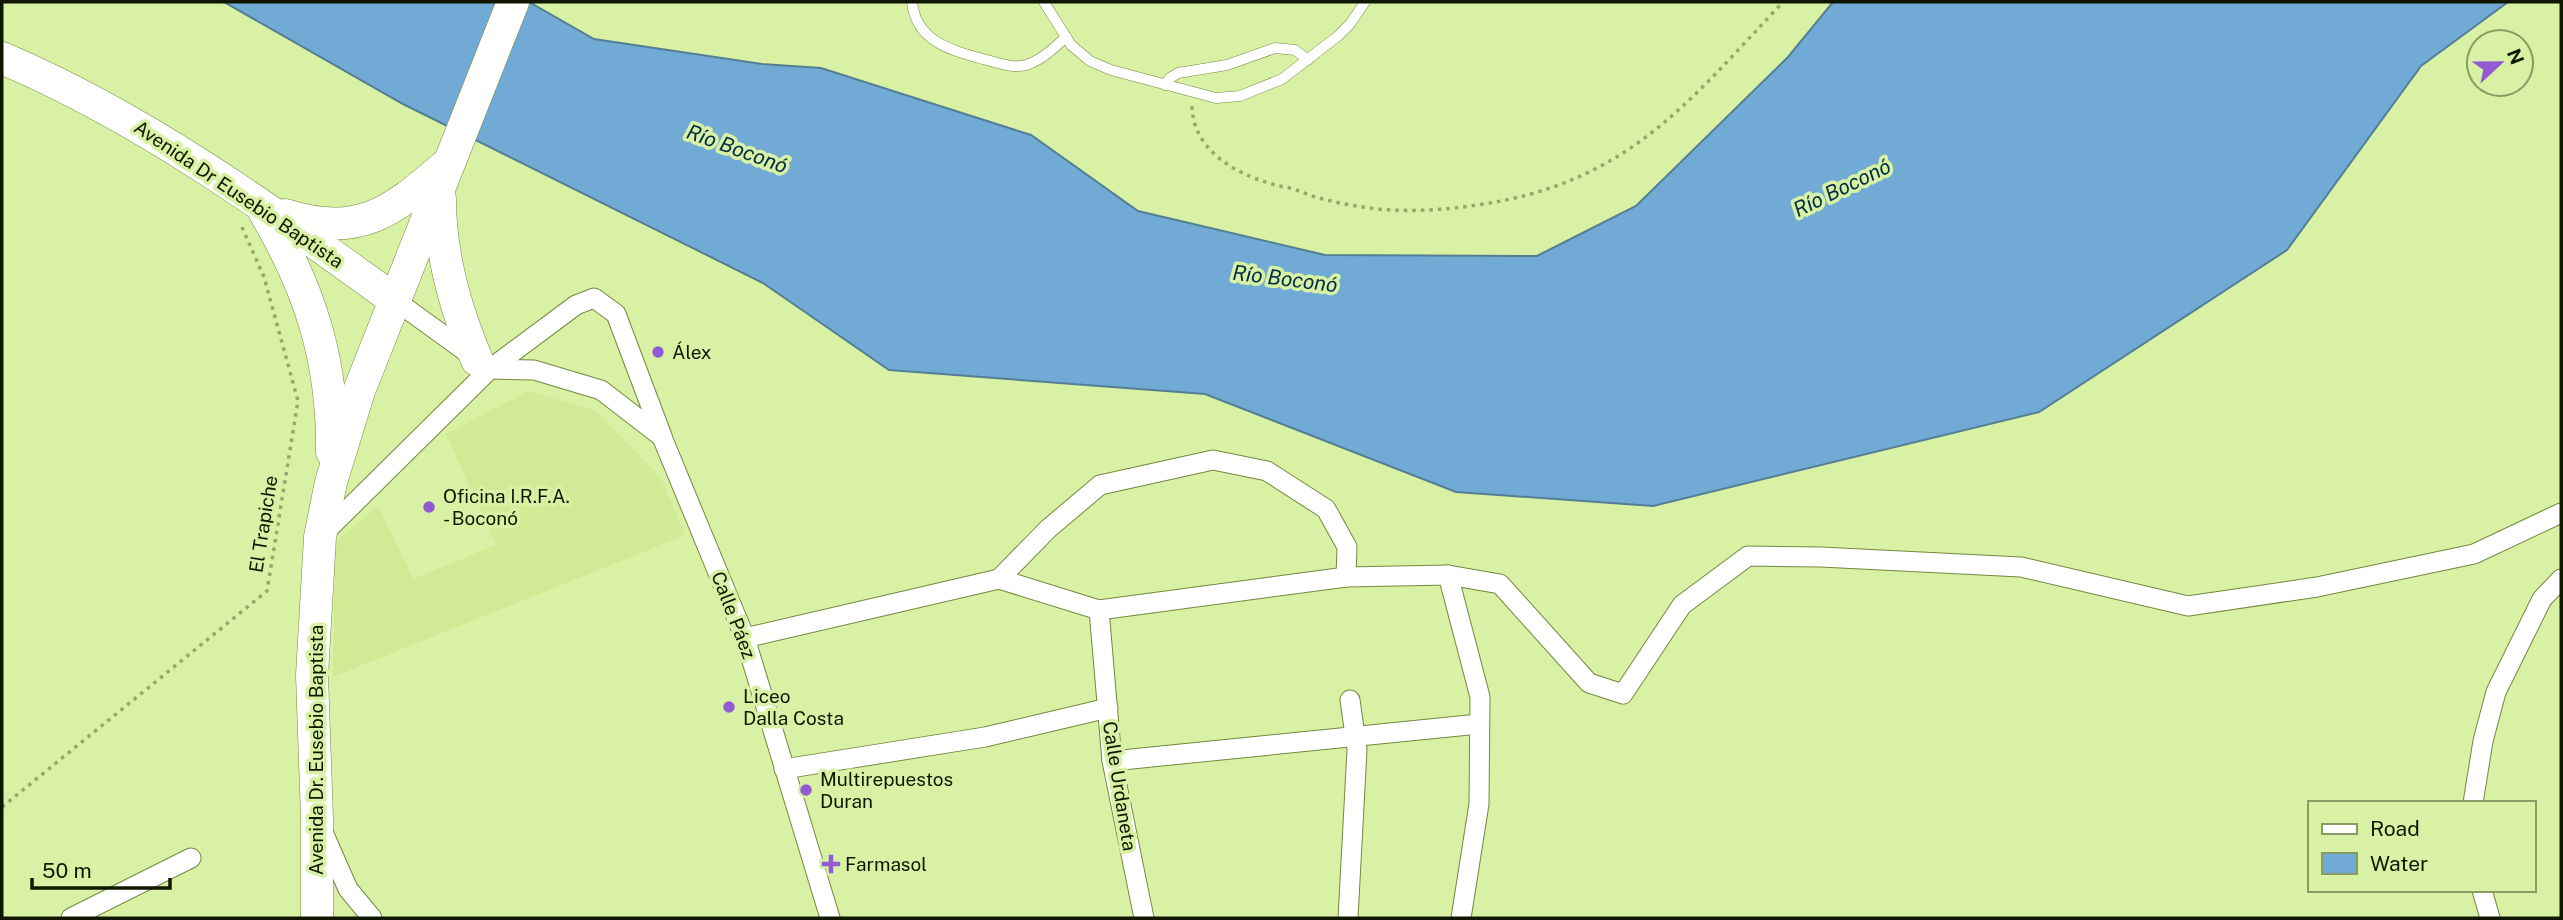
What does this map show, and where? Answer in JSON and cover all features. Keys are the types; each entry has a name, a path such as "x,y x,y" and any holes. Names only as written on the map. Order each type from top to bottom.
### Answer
{"main road":[{"name":"Avenida Dr. Eusebio Baptista","path":"317,918 312,675 320,537 331,482 359,391 513,2"},
{"name":"Avenida Dr Eusebio Baptista","path":"2,58 127,119 248,209 396,301"},
{"path":"248,209 307,222 356,222 380,215 402,203 449,164"},
{"path":"449,164 440,218 449,276 456,304 484,364"},
{"path":"248,209 287,250 304,288 321,340 328,374 332,423 331,482"}],"street":[{"name":"Calle Páez","path":"320,537 484,364 576,305 594,298 616,314 662,437 745,638 830,918"},
{"path":"396,301 484,364"},
{"name":"Calle Páez","path":"484,364 534,370 601,390 662,437"},
{"path":"999,579 1048,529 1100,485 1213,460 1267,471 1325,509 1347,547 1346,577"},
{"path":"745,638 999,579 1100,610 1346,577 1448,575 1500,584 1589,683 1623,694 1682,606 1748,556 1821,557 2021,568 2188,606 2317,587 2474,554 2561,513"},
{"path":"1448,575 1480,697 1479,804 1461,918"},
{"path":"2473,801 2483,741 2496,692 2542,599 2561,579"},
{"name":"Calle Urdaneta","path":"1100,610 1112,761 1144,918"},
{"path":"1348,918 1356,737 1350,700"},
{"path":"785,769 985,737 1108,708"},
{"path":"1112,761 1479,724"},
{"path":"317,819 348,889 373,918"},
{"path":"71,918 191,858"},
{"path":"2483,892 2490,918"}],"lane":[{"path":"912,2 918,23 933,41 947,49 1009,66 1024,66 1037,60 1066,37"},
{"path":"1044,2 1071,45 1090,61 1111,70 1216,98 1240,96 1282,79 1350,24 1365,2"},
{"path":"1165,85 1178,73 1227,65 1275,48 1295,50 1308,60"}],"path":[{"path":"1194,94 1194,122 1209,149 1240,173 1270,184 1320,198 1377,209 1428,210 1500,202 1563,185 1598,169 1639,144 1686,104 1783,2"},
{"name":"El Trapiche","path":"2,807 267,591 298,401 248,209"}],"shaded area":[{"path":"529,391 596,411 661,478 685,535 333,677 335,543 378,505 413,579 496,545 446,434"}],"water":[{"name":"Río Boconó","path":"224,2 529,2 594,39 762,64 821,68 1031,135 1138,211 1325,255 1537,256 1636,206 1788,57 1833,2 2508,2 2473,28 2465,28 2465,34 2421,66 2287,250 2039,412 1653,506 1456,492 1205,394 889,370 763,283 403,104"}],"place":[{"name":"Álex","path":"658,352"},
{"name":"Oficina I.R.F.A. - Boconó","path":"429,507"},
{"name":"Liceo Dalla Costa","path":"729,707"},
{"name":"Multirepuestos Duran","path":"806,790"},
{"name":"Farmasol","path":"831,864"}]}
